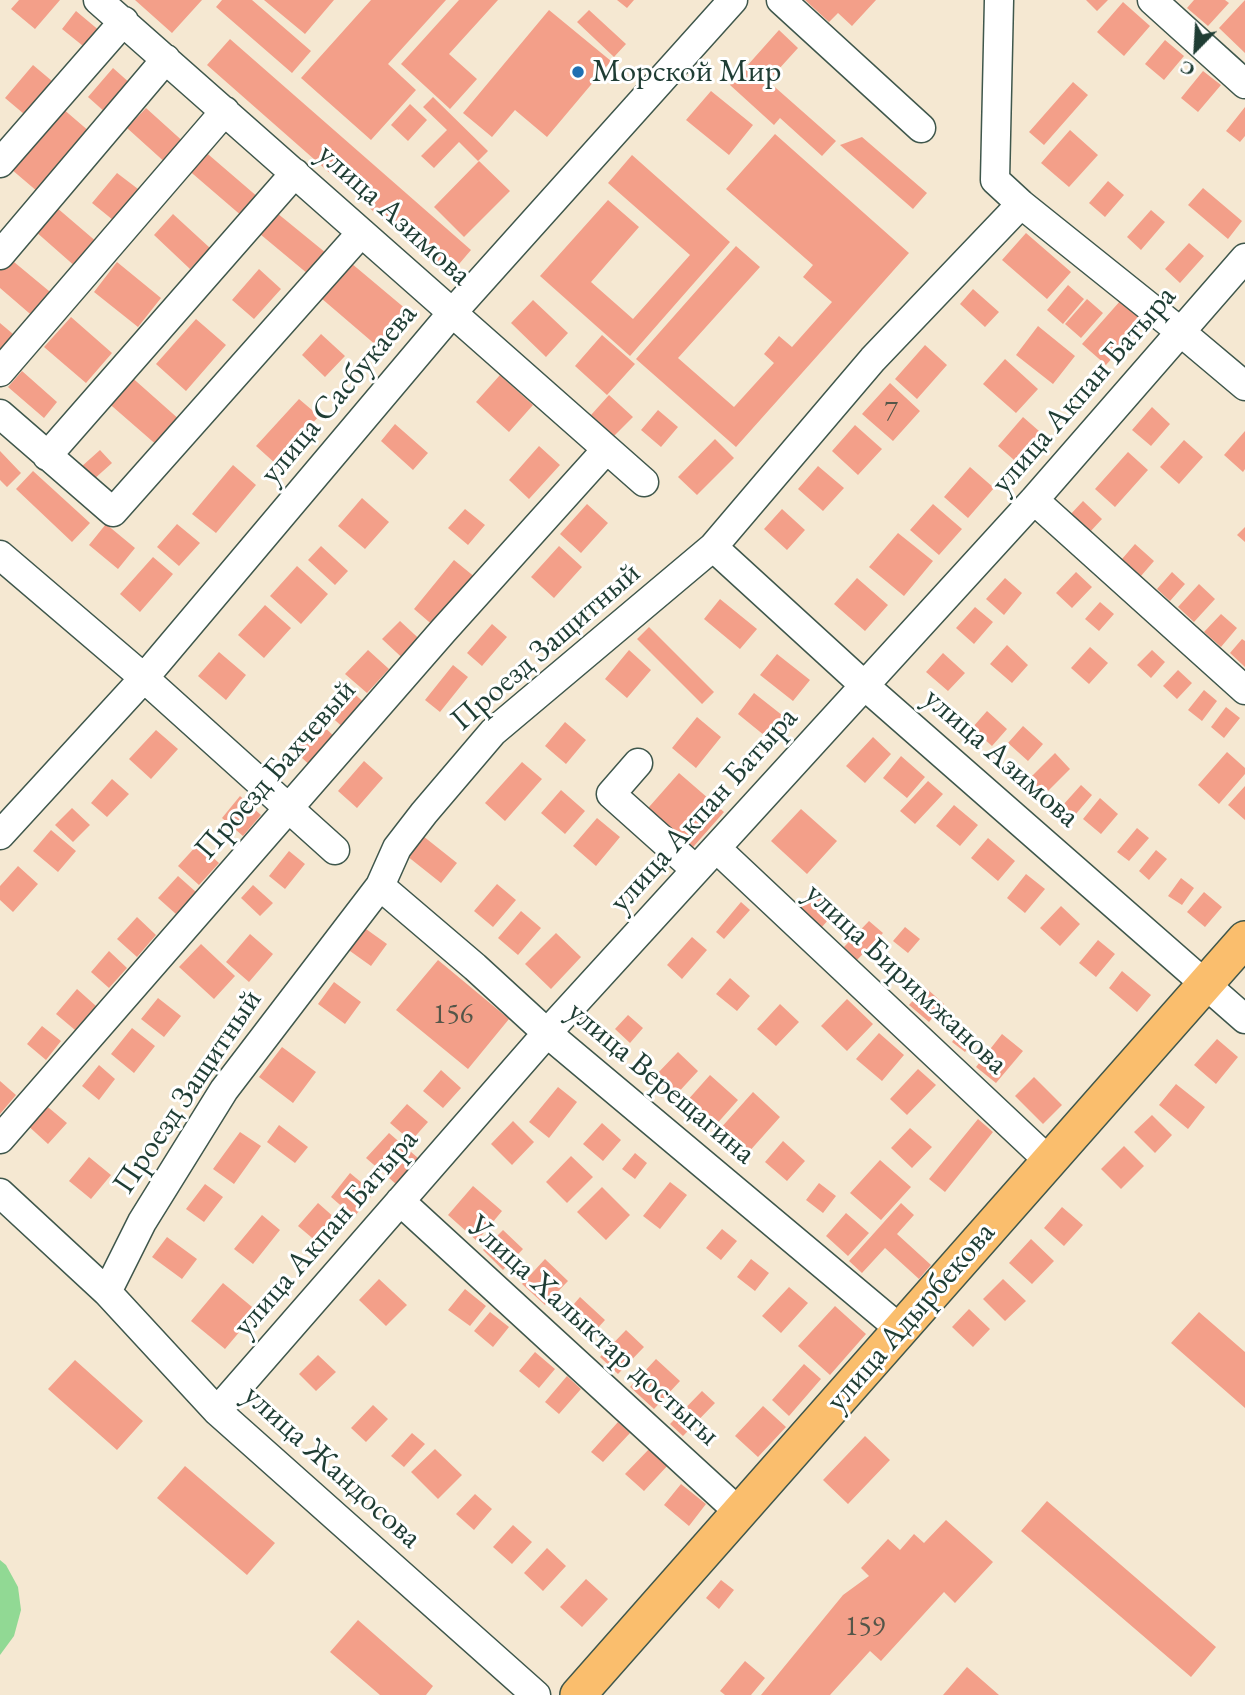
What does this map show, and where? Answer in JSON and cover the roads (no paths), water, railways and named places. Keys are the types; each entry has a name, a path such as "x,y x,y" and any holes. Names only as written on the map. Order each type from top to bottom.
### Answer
{"main road":[{"name":"улица Адырбекова","path":"578,1695 1245,939"}],"street":[{"name":"улица Азимова","path":"98,0 644,482"},
{"name":"улица Сасбукаева","path":"0,835 144,678 453,313 733,0"},
{"path":"781,0 921,128"},
{"path":"999,0 995,180 1245,386"},
{"path":"1152,0 1245,84"},
{"path":"0,163 124,21"},
{"path":"0,256 166,59"},
{"path":"0,372 225,111"},
{"path":"47,456 295,173"},
{"name":"Проезд Защитный","path":"107,1292 142,1222 223,1090 380,886 397,848 424,813 494,732 579,663 713,547 873,359 1021,204"},
{"path":"0,415 113,512 361,233"},
{"name":"улица Акпан Батыра","path":"217,1411 547,1033 1034,500 1245,258"},
{"name":"Проезд Бахчевый","path":"0,1139 150,964 606,450"},
{"path":"1034,500 1245,690"},
{"name":"улица Азимова","path":"713,547 865,685 1245,1019"},
{"path":"0,555 144,678 335,850"},
{"path":"638,763 611,794 696,870"},
{"name":"улица Биримжанова","path":"716,848 1049,1161"},
{"name":"улица Верещагина","path":"380,886 547,1033 900,1329"},
{"name":"улица Жандосова","path":"0,1193 107,1292 217,1411 536,1695"},
{"name":"Улица Халыктар достыгы","path":"400,1201 739,1512"}],"place":[{"name":"Морской Мир","path":"578,72"}]}
